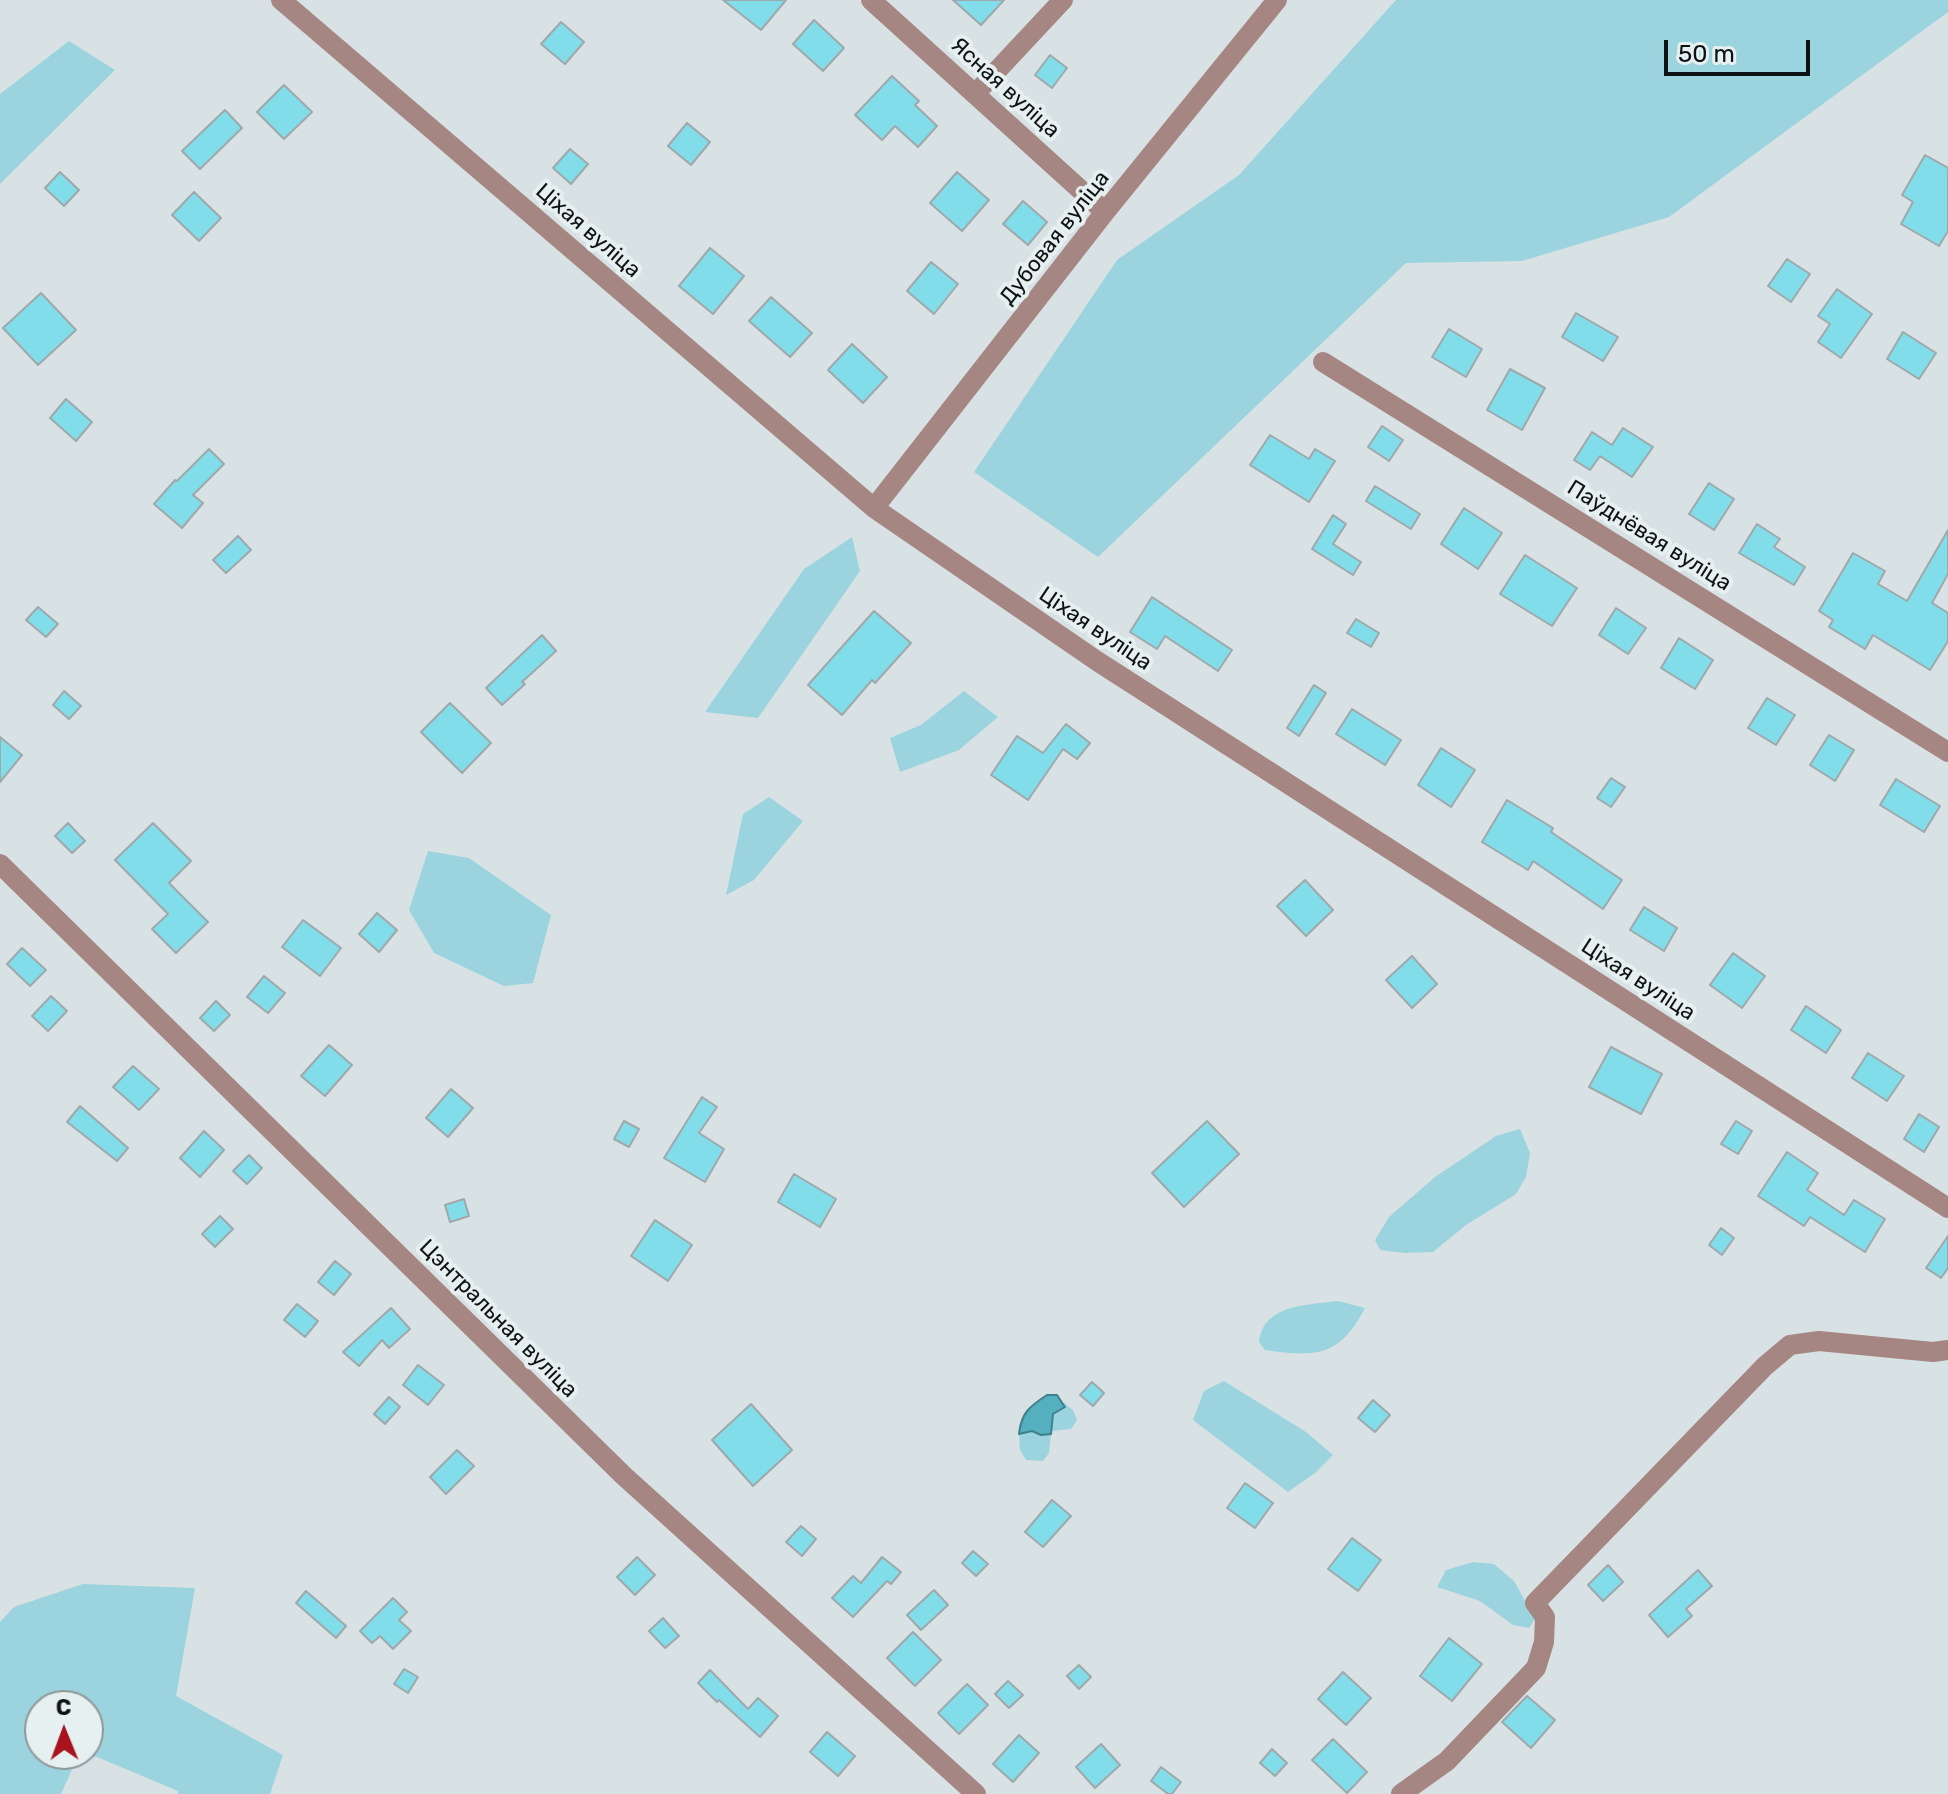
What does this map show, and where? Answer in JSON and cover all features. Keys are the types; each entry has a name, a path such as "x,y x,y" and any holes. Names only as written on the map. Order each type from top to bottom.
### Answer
{"street":[{"name":"Ціхая вуліца","path":"281,0 874,508 1110,670 1948,1208"},
{"name":"Ясная вуліца","path":"871,0 1105,212"},
{"path":"976,93 1063,0"},
{"name":"Дубовая вуліца","path":"874,508 1105,212 1277,0"},
{"name":"Паўднёвая вуліца","path":"1323,362 1948,752"},
{"name":"Цэнтральная вуліца","path":"0,864 624,1476 976,1794"},
{"path":"1401,1794 1447,1761 1536,1668 1544,1642 1545,1617 1535,1603 1765,1366 1790,1345 1819,1341 1933,1352 1948,1350"}],"shaded area":[{"path":"1396,0 1948,0 1948,12 1669,217 1522,261 1406,263 1098,557 974,472 1117,260 1239,175"},
{"path":"69,41 115,70 0,184 0,94"},
{"path":"852,537 860,571 758,718 705,712 804,569"},
{"path":"964,691 998,717 959,750 900,772 890,738 921,725"},
{"path":"769,797 803,821 754,880 726,895 743,814"},
{"path":"428,851 469,858 551,915 533,983 504,986 434,953 409,910"},
{"path":"1520,1129 1530,1153 1526,1177 1516,1194 1466,1225 1433,1252 1380,1250 1375,1240 1389,1217 1435,1177 1496,1136"},
{"path":"1338,1301 1365,1308 1345,1337 1335,1345 1312,1353 1298,1353 1265,1350 1259,1342 1262,1329 1278,1313"},
{"path":"1224,1381 1306,1432 1333,1455 1315,1473 1288,1492 1193,1420 1204,1391"},
{"path":"1047,1395 1057,1395 1065,1407 1053,1414 1051,1434 1041,1435 1032,1431 1019,1434 1027,1411"},
{"path":"1064,1403 1073,1410 1077,1420 1071,1429 1051,1431 1053,1413 1064,1407"},
{"path":"1032,1431 1041,1435 1051,1434 1049,1453 1043,1461 1026,1460 1020,1450 1019,1434"},
{"path":"1473,1562 1494,1564 1514,1581 1535,1619 1529,1628 1513,1625 1480,1601 1437,1587 1446,1570"},
{"path":"83,1584 195,1588 176,1696 283,1755 270,1794 178,1794 178,1791 104,1760 104,1690 24,1690 24,1770 72,1770 61,1794 0,1794 0,1622 14,1607"}],"building":[{"path":"723,0 786,0 761,30"},
{"path":"953,0 1004,0 981,25"},
{"path":"814,20 844,48 823,71 793,44"},
{"path":"561,22 584,42 565,64 541,44"},
{"path":"1050,55 1067,68 1052,88 1035,75"},
{"path":"892,76 919,101 915,105 937,126 918,147 895,126 882,140 855,115"},
{"path":"284,85 312,112 284,139 257,112"},
{"path":"225,110 242,128 200,169 182,151"},
{"path":"687,123 710,142 691,165 668,146"},
{"path":"570,149 588,164 571,184 553,168"},
{"path":"1925,155 1948,168 1948,231 1939,246 1901,224 1913,202 1902,195"},
{"path":"60,172 79,190 64,206 45,188"},
{"path":"957,172 989,200 962,231 930,203"},
{"path":"194,192 221,218 199,241 172,215"},
{"path":"1023,201 1047,222 1028,245 1003,224"},
{"path":"710,248 744,276 713,314 679,286"},
{"path":"1787,259 1810,274 1791,302 1768,286"},
{"path":"931,262 958,284 934,314 907,291"},
{"path":"1837,289 1872,314 1841,358 1818,342 1830,324 1818,316"},
{"path":"41,293 76,330 38,365 3,328"},
{"path":"771,297 812,333 790,357 749,321"},
{"path":"1576,313 1618,337 1603,361 1562,337"},
{"path":"1449,329 1482,349 1466,377 1432,357"},
{"path":"1903,332 1936,353 1919,379 1887,359"},
{"path":"852,344 887,377 863,403 828,370"},
{"path":"1510,369 1545,388 1522,430 1487,410"},
{"path":"66,399 92,422 76,441 50,418"},
{"path":"1382,426 1403,440 1389,461 1368,447"},
{"path":"1623,428 1653,447 1632,477 1600,456 1590,470 1574,460 1592,432 1612,445"},
{"path":"1270,435 1309,459 1315,449 1335,461 1309,502 1250,465"},
{"path":"209,449 224,464 193,495 203,503 182,528 154,504"},
{"path":"1709,483 1734,499 1714,530 1689,514"},
{"path":"1375,486 1420,514 1411,529 1366,501"},
{"path":"1464,508 1502,533 1478,569 1441,544"},
{"path":"1333,515 1346,524 1333,544 1361,562 1353,575 1312,549"},
{"path":"1757,524 1780,539 1774,547 1805,567 1794,585 1739,553"},
{"path":"1948,530 1948,574 1932,603 1948,613 1948,641 1930,670 1873,635 1865,649 1829,627 1833,620 1819,611 1853,553 1885,571 1878,584 1907,601"},
{"path":"238,536 251,550 226,573 213,560"},
{"path":"1525,555 1577,588 1552,626 1500,594"},
{"path":"1152,597 1232,650 1218,671 1165,636 1157,649 1130,632"},
{"path":"38,607 58,624 46,637 26,620"},
{"path":"1616,608 1646,628 1628,654 1599,635"},
{"path":"874,611 911,643 875,683 872,680 842,715 808,685"},
{"path":"1356,619 1379,633 1371,647 1347,633"},
{"path":"542,635 556,651 502,705 486,688"},
{"path":"1679,638 1713,660 1695,689 1661,668"},
{"path":"1314,685 1326,693 1299,736 1287,728"},
{"path":"64,691 81,706 69,719 53,705"},
{"path":"1767,698 1795,715 1776,745 1748,728"},
{"path":"450,703 491,743 462,773 421,732"},
{"path":"1352,709 1401,740 1385,765 1336,734"},
{"path":"1066,724 1090,743 1077,759 1063,749 1028,800 991,775 1017,736 1043,753"},
{"path":"1829,735 1854,750 1835,781 1810,765"},
{"path":"0,737 22,755 0,782"},
{"path":"1441,748 1475,770 1451,807 1418,785"},
{"path":"1611,778 1625,787 1611,807 1597,798"},
{"path":"1896,779 1940,806 1924,832 1880,805"},
{"path":"1507,800 1553,828 1551,832 1622,880 1603,909 1533,861 1528,870 1482,842"},
{"path":"68,823 85,841 72,853 55,836"},
{"path":"153,823 191,861 169,883 208,922 176,953 152,929 168,914 115,860"},
{"path":"1305,880 1333,910 1306,936 1277,906"},
{"path":"1644,907 1677,928 1664,951 1630,930"},
{"path":"377,913 397,930 379,952 359,934"},
{"path":"303,920 341,948 320,976 282,947"},
{"path":"22,948 46,970 30,986 7,964"},
{"path":"1733,953 1765,976 1742,1008 1710,985"},
{"path":"1412,956 1437,984 1412,1008 1386,980"},
{"path":"264,976 285,993 268,1013 247,997"},
{"path":"51,996 67,1011 48,1031 32,1016"},
{"path":"216,1001 230,1015 214,1031 200,1018"},
{"path":"1806,1006 1841,1030 1826,1053 1791,1030"},
{"path":"329,1045 352,1065 325,1096 301,1076"},
{"path":"1611,1047 1662,1074 1641,1114 1589,1087"},
{"path":"1868,1053 1904,1076 1887,1101 1852,1078"},
{"path":"133,1066 159,1089 139,1110 113,1087"},
{"path":"451,1089 473,1108 448,1137 426,1118"},
{"path":"702,1097 717,1107 699,1133 724,1149 705,1182 664,1158"},
{"path":"80,1106 128,1148 117,1161 67,1122"},
{"path":"1919,1114 1939,1127 1924,1152 1904,1139"},
{"path":"624,1121 639,1129 629,1147 614,1139"},
{"path":"1207,1121 1239,1154 1184,1207 1152,1173"},
{"path":"1736,1121 1752,1131 1738,1154 1721,1144"},
{"path":"204,1131 224,1150 200,1177 180,1158"},
{"path":"1787,1152 1818,1173 1807,1190 1844,1215 1854,1200 1885,1219 1865,1252 1810,1217 1804,1226 1758,1196"},
{"path":"249,1155 262,1168 247,1184 233,1171"},
{"path":"794,1174 836,1199 820,1227 778,1202"},
{"path":"464,1199 469,1216 450,1222 445,1205"},
{"path":"220,1216 233,1229 215,1247 202,1234"},
{"path":"655,1220 692,1245 668,1281 631,1256"},
{"path":"1721,1228 1734,1238 1722,1255 1709,1245"},
{"path":"1948,1236 1948,1268 1941,1278 1926,1268"},
{"path":"335,1261 351,1274 334,1295 318,1282"},
{"path":"297,1304 318,1321 305,1337 284,1320"},
{"path":"391,1308 410,1329 389,1348 382,1340 359,1366 343,1352"},
{"path":"418,1365 444,1385 428,1405 403,1385"},
{"path":"1092,1382 1104,1393 1093,1406 1080,1395"},
{"path":"389,1397 400,1407 385,1424 374,1414"},
{"path":"1373,1400 1390,1415 1375,1432 1358,1418"},
{"path":"751,1404 792,1450 753,1486 712,1440"},
{"path":"457,1450 474,1466 446,1494 430,1477"},
{"path":"1245,1483 1273,1503 1255,1528 1227,1508"},
{"path":"1052,1500 1071,1516 1043,1547 1025,1532"},
{"path":"801,1526 816,1539 802,1556 786,1542"},
{"path":"1352,1538 1381,1560 1358,1591 1328,1569"},
{"path":"973,1551 988,1564 976,1576 962,1563"},
{"path":"637,1557 655,1575 635,1595 617,1577"},
{"path":"882,1557 901,1572 891,1584 887,1581 853,1617 832,1598 853,1576 861,1583"},
{"path":"1608,1565 1623,1582 1603,1601 1588,1585"},
{"path":"1698,1570 1712,1586 1686,1609 1692,1616 1668,1637 1649,1615"},
{"path":"934,1590 948,1605 921,1630 907,1615"},
{"path":"306,1591 346,1626 336,1638 296,1603"},
{"path":"393,1598 407,1612 399,1620 411,1631 393,1649 380,1636 372,1643 360,1631"},
{"path":"663,1618 679,1636 665,1648 649,1631"},
{"path":"913,1632 941,1660 915,1686 887,1658"},
{"path":"1449,1638 1482,1664 1452,1701 1420,1676"},
{"path":"1079,1665 1091,1677 1079,1689 1067,1676"},
{"path":"404,1669 418,1677 408,1693 394,1684"},
{"path":"710,1670 748,1709 758,1698 778,1716 760,1737 698,1683"},
{"path":"1343,1672 1371,1698 1346,1725 1318,1699"},
{"path":"1008,1681 1023,1695 1009,1708 995,1694"},
{"path":"967,1684 988,1705 959,1734 938,1713"},
{"path":"1527,1696 1555,1720 1531,1748 1502,1722"},
{"path":"827,1732 855,1756 838,1776 810,1752"},
{"path":"1019,1735 1039,1753 1013,1782 993,1764"},
{"path":"1333,1739 1367,1772 1347,1793 1312,1760"},
{"path":"1101,1744 1120,1765 1095,1788 1076,1767"},
{"path":"1272,1749 1287,1763 1275,1776 1260,1763"},
{"path":"1161,1767 1181,1782 1172,1794 1151,1781"}]}
